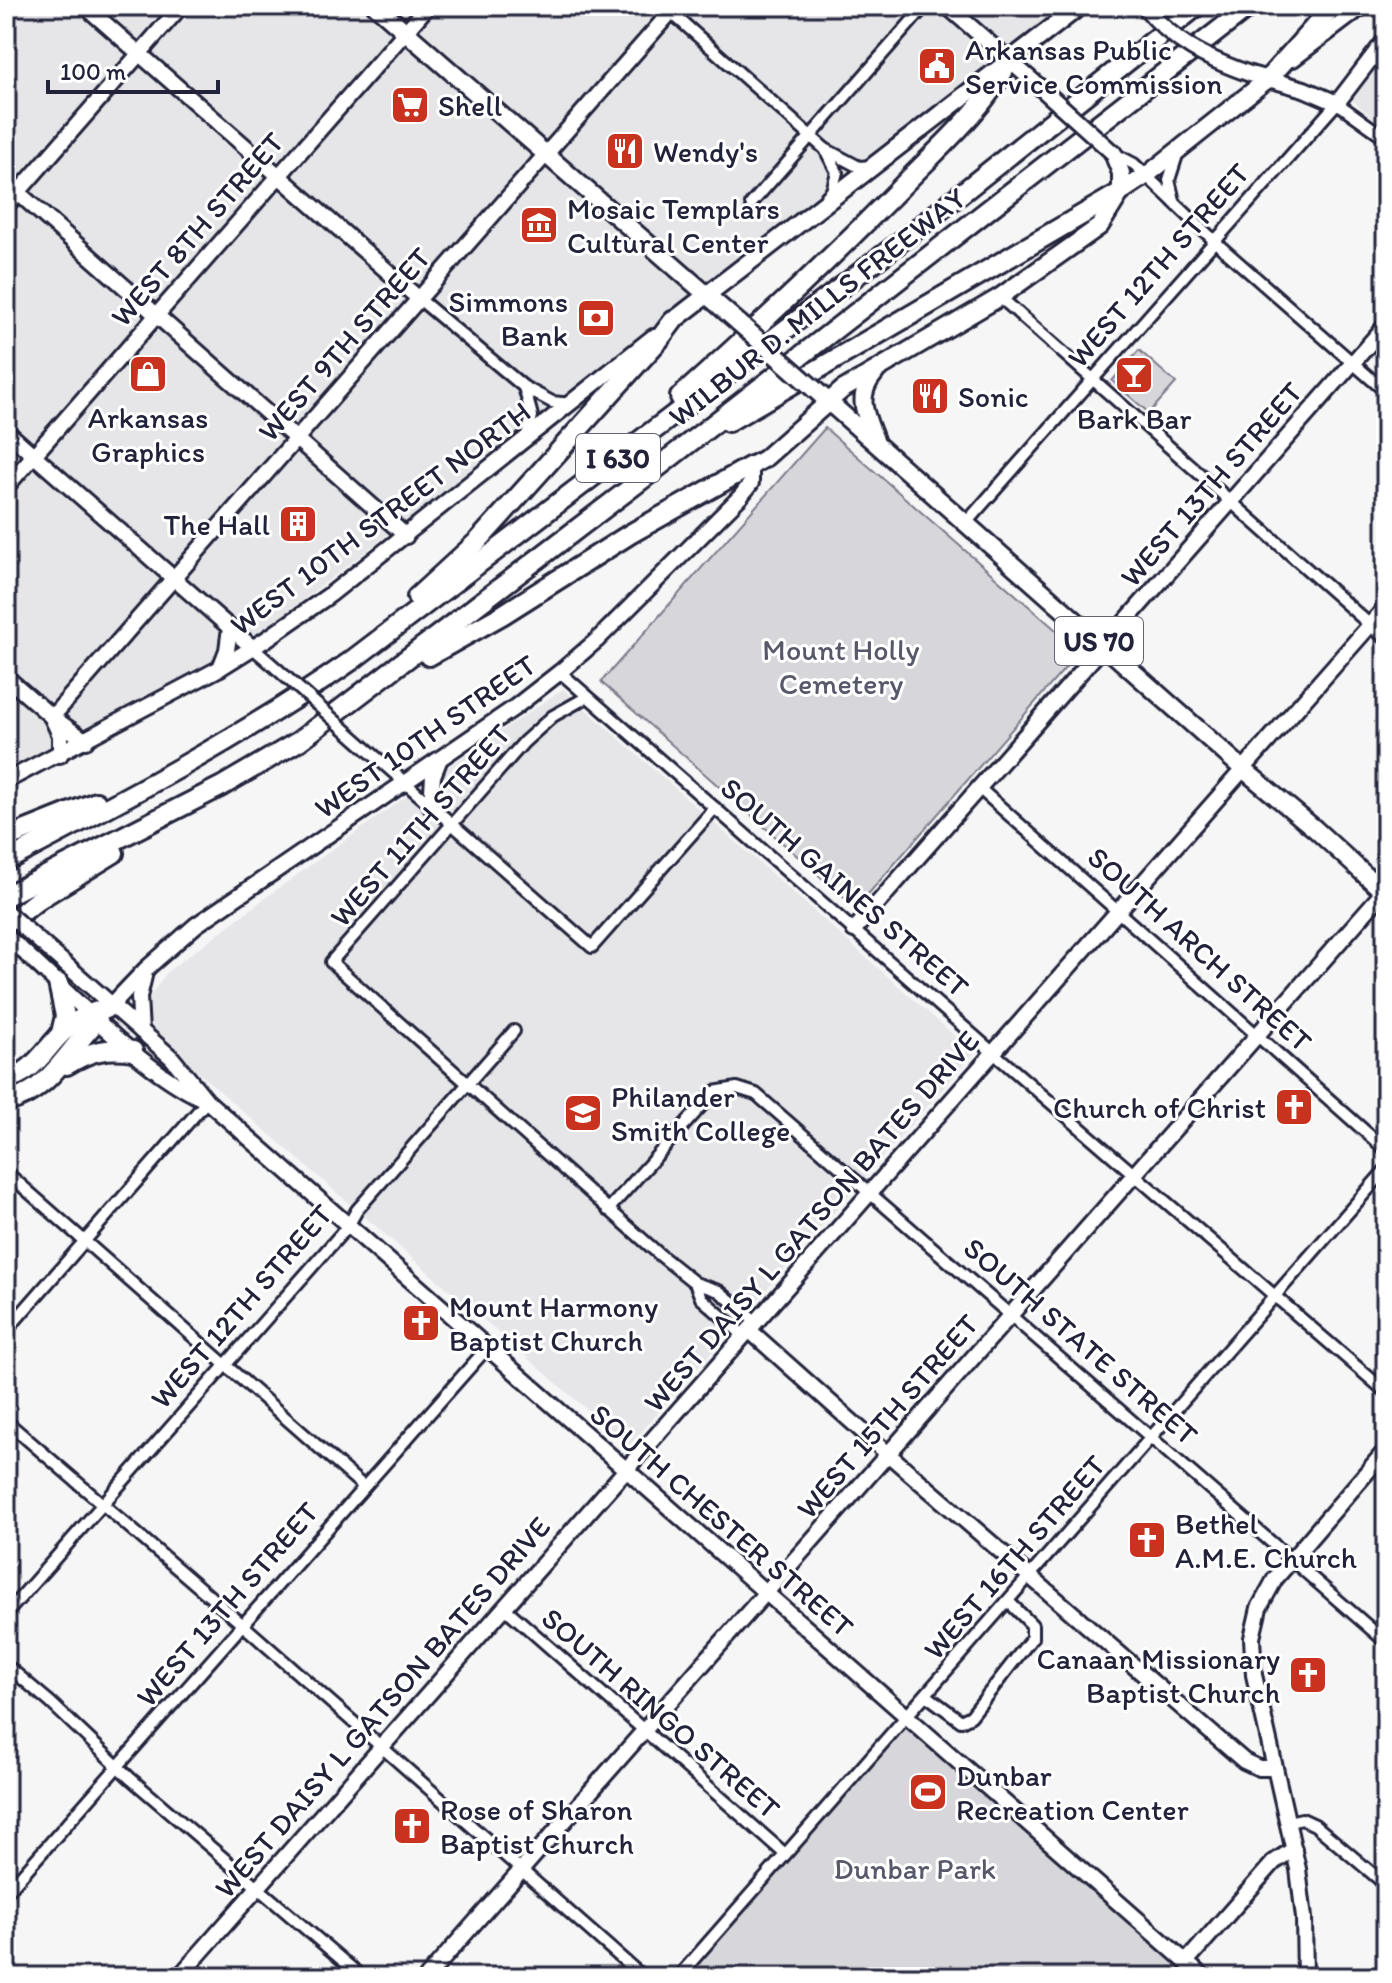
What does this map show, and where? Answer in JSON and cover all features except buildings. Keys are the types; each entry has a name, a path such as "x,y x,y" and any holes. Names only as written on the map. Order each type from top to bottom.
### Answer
{"highway":[{"name":"WILBUR D. MILLS FREEWAY","path":"6,861 184,768 351,661 899,243 1197,6"},
{"name":"WILBUR D. MILLS FREEWAY","path":"6,896 222,786 299,741 684,447 1250,6"},
{"path":"1259,76 1333,6"},
{"path":"577,490 823,267 994,90 1009,61"},
{"path":"684,447 781,394 1121,192"},
{"path":"351,661 478,541 673,321"},
{"path":"374,686 502,615 630,534 751,466"},
{"path":"6,838 184,768"},
{"path":"6,925 39,899 222,786"},
{"path":"58,983 65,1016 61,1033"},
{"path":"6,1102 35,1090 48,1078 94,1017 112,1005"},
{"path":"6,1079 30,1069 61,1033 78,1019 94,1017"},
{"path":"48,1078 89,1052 115,1048 133,1051"}],"main road":[{"name":"US 70","path":"376,6 1385,892"},
{"path":"673,321 1080,6"},
{"path":"751,466 781,445 828,401 880,366 1000,297 1100,226 1121,192 1179,150 1259,76"},
{"path":"1113,153 1121,173 1121,192"},
{"path":"877,445 862,399 867,383 880,366"}],"street":[{"path":"85,6 524,387 552,402 571,404"},
{"path":"6,206 181,6"},
{"name":"WEST 8TH STREET","path":"6,487 428,6"},
{"path":"751,204 925,6"},
{"path":"947,6 1113,153 1147,175 1176,207 1386,392"},
{"path":"1144,6 1158,24 1208,59 1304,89 1337,103 1386,138"},
{"path":"1259,76 1363,6"},
{"path":"671,8 825,149 837,168 835,182 832,191 812,213"},
{"name":"WEST 9TH STREET","path":"52,717 671,8"},
{"name":"WEST 12TH STREET","path":"965,524 1337,103 1386,39"},
{"path":"825,149 859,167 874,165"},
{"path":"1176,207 1169,180 1179,150"},
{"path":"6,182 406,536"},
{"path":"1000,297 1386,639"},
{"name":"WEST 10TH STREET NORTH","path":"60,755 220,668 331,594 673,321"},
{"name":"WEST 13TH STREET","path":"854,930 1386,325"},
{"path":"522,444 530,430 532,416 524,387"},
{"path":"6,431 592,947 715,808"},
{"name":"WEST 10TH STREET","path":"112,1005 146,969 196,925 439,761 560,672 741,496 751,483 751,466"},
{"name":"WEST DAISY L GATSON BATES DRIVE","path":"179,1977 1386,607"},
{"path":"220,668 227,650 230,628"},
{"name":"SOUTH GAINES STREET","path":"560,672 993,1053 1386,1392"},
{"path":"6,677 52,717 86,741"},
{"name":"WEST 11TH STREET","path":"469,1085 331,962 538,728 587,697"},
{"path":"6,781 60,755 60,735 52,717"},
{"path":"431,806 433,776 439,761"},
{"name":"SOUTH ARCH STREET","path":"979,788 1386,1150"},
{"name":"WEST 15TH STREET","path":"427,1977 1385,892"},
{"name":"SOUTH CHESTER STREET","path":"6,912 172,1058 207,1101 1203,1977"},
{"name":"SOUTH CHESTER STREET","path":"6,936 133,1051 184,1090 207,1101"},
{"path":"141,1031 139,997 146,969"},
{"name":"WEST 12TH STREET","path":"6,1614 348,1226 357,1210 514,1031"},
{"path":"469,1085 608,1210 695,1283 719,1291 749,1329"},
{"name":"SOUTH STATE STREET","path":"608,1210 709,1097 721,1089 747,1090 763,1099 871,1192 1386,1642"},
{"path":"6,1331 207,1101"},
{"name":"WEST 16TH STREET","path":"678,1977 1386,1169"},
{"path":"6,1172 364,1487"},
{"path":"695,1283 701,1298 749,1329 888,1454 1244,1761 1259,1768 1275,1768"},
{"name":"WEST 13TH STREET","path":"6,1893 487,1348"},
{"path":"6,1421 643,1977"},
{"path":"1305,1977 1302,1899 1294,1849 1254,1675 1252,1638 1264,1598 1290,1559 1386,1450"},
{"path":"926,1695 961,1721 971,1716 1032,1638 1032,1625 1008,1601"},
{"name":"SOUTH RINGO STREET","path":"506,1609 785,1854"},
{"path":"6,1665 118,1767 362,1977"},
{"path":"1288,1822 1302,1819 1315,1825 1386,1885"},
{"path":"1186,1962 1274,1862 1294,1849"}],"shaded area":[{"path":"6,6 1086,6 617,354 247,643 43,751 6,775"},
{"path":"1386,25 1386,129 1337,87"},
{"name":"Philander Smith College","path":"563,689 974,1053 629,1446 169,1047 155,1030 147,1013 151,995 167,972 429,780"}],"green space":[{"path":"1139,350 1176,383 1149,413 1112,381"},
{"name":"Mount Holly Cemetery","path":"825,428 1080,651 856,908 601,682"},
{"name":"Dunbar Park","path":"906,1716 1204,1977 678,1977"}],"place":[{"name":"Arkansas Public Service Commission","path":"937,66"},
{"name":"Shell","path":"410,105"},
{"name":"Wendy's","path":"625,151"},
{"name":"Mosaic Templars Cultural Center","path":"539,225"},
{"name":"Simmons Bank","path":"596,318"},
{"name":"Arkansas Graphics","path":"148,374"},
{"name":"Bark Bar","path":"1134,375"},
{"name":"Sonic","path":"930,396"},
{"name":"The Hall","path":"298,524"},
{"name":"Church of Christ","path":"1294,1107"},
{"name":"Philander Smith College","path":"583,1113"},
{"name":"Mount Harmony Baptist Church","path":"421,1323"},
{"name":"Bethel A.M.E. Church","path":"1147,1540"},
{"name":"Canaan Missionary Baptist Church","path":"1308,1675"},
{"name":"Dunbar Recreation Center","path":"928,1792"},
{"name":"Rose of Sharon Baptist Church","path":"412,1826"}]}
